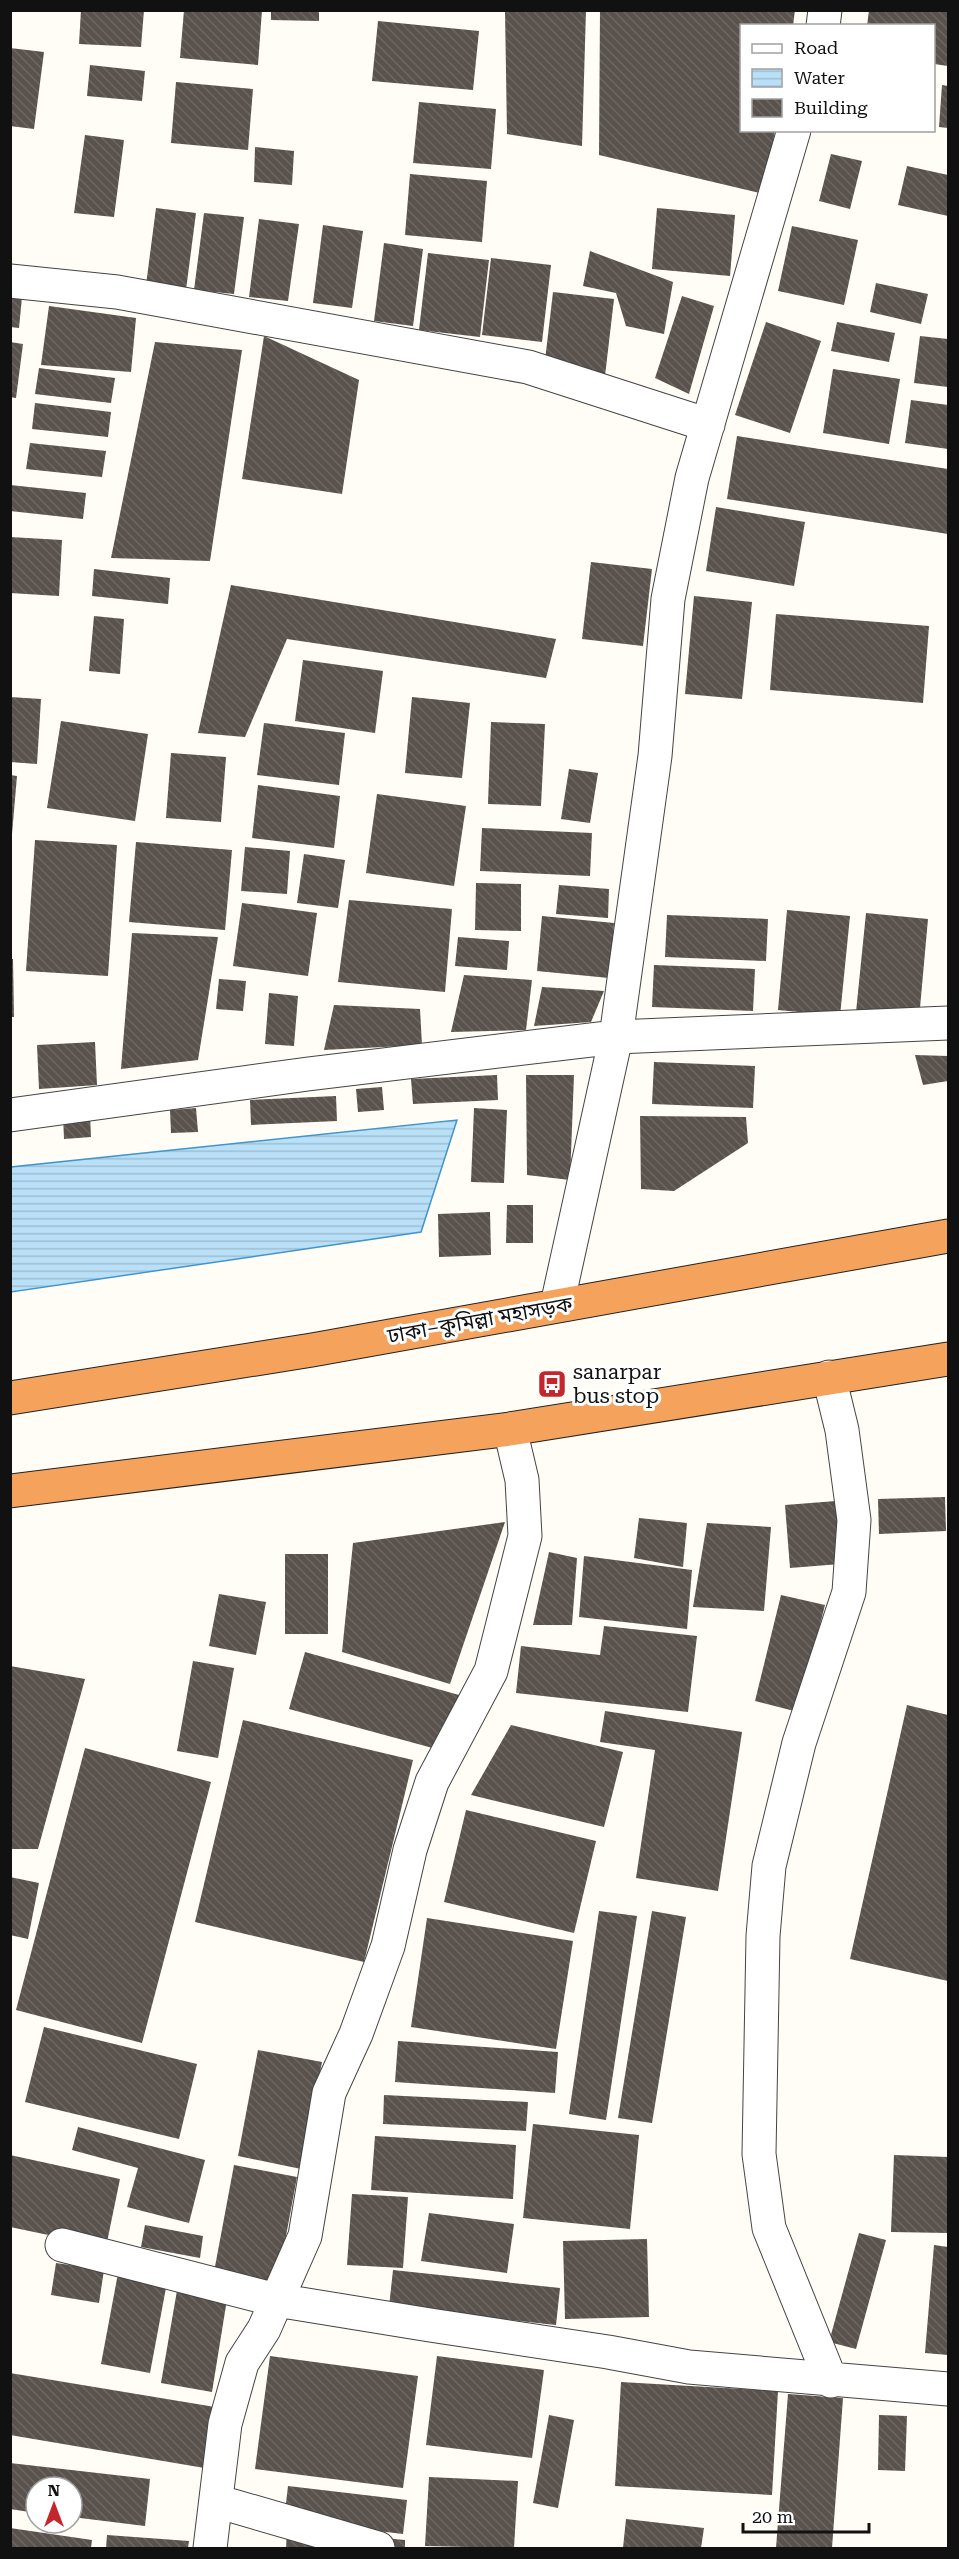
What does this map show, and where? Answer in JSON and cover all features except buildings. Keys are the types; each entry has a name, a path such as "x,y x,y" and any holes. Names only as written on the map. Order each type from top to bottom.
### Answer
{"highway":[{"name":"ঢাকা–কুমিল্লা মহাসড়ক","path":"10,1398 312,1350 948,1236"},
{"path":"10,1491 510,1429 948,1359"}],"street":[{"path":"557,1305 616,1037 656,756 668,598 692,478 793,132"},
{"path":"10,281 117,292 528,367 708,425"},
{"path":"10,1115 296,1076 616,1037 948,1023"},
{"path":"829,1377 842,1430 854,1521 849,1592 799,1743 769,1866 763,1936 759,2154 769,2228 831,2381"},
{"path":"210,2548 225,2424 242,2363 264,2329 305,2236 329,2092 356,2034 388,1946 410,1850 432,1782 490,1671 525,1536 522,1480 510,1429"},
{"path":"62,2245 276,2300 608,2352 689,2367 831,2381 948,2389"},
{"path":"216,2501 378,2548"}],"water":[{"path":"457,1120 421,1232 11,1292 11,1167"}],"place":[{"name":"sanarpar bus stop","path":"552,1384"}]}
